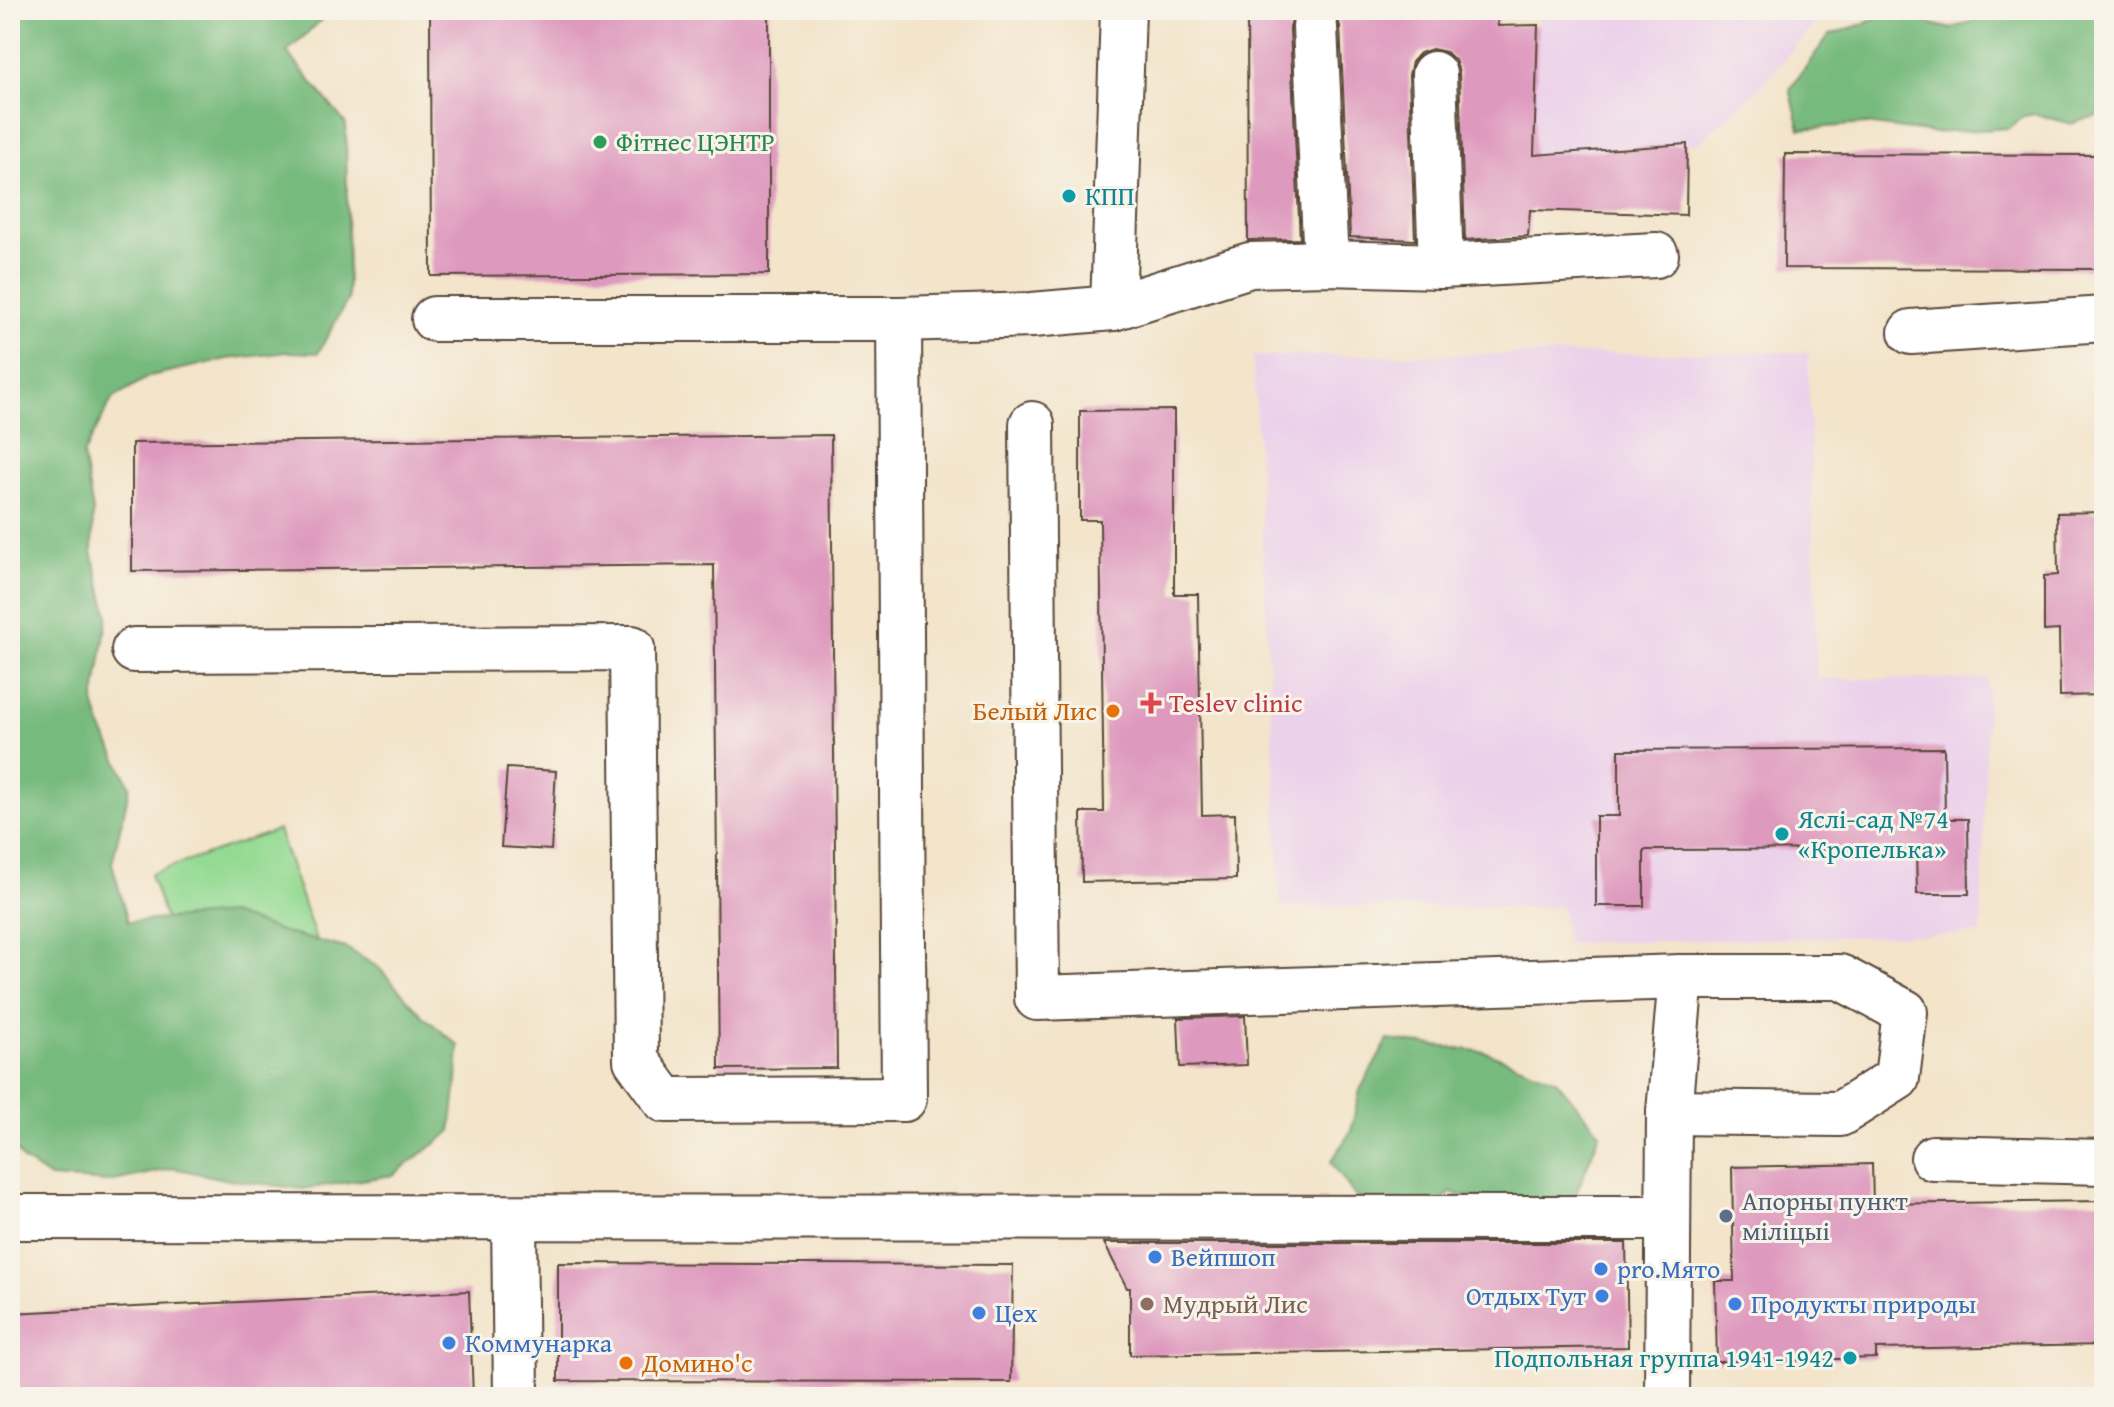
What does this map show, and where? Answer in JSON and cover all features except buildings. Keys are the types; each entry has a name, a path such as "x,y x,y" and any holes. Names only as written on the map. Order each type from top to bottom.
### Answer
{"street":[{"path":"1113,308 1123,10"},
{"path":"1315,27 1326,263"},
{"path":"1434,74 1441,266"},
{"path":"434,319 899,319 1032,315 1113,308 1250,265 1441,266 1656,255"},
{"path":"134,650 632,648 636,1060 665,1100 904,1099 899,319"},
{"path":"1911,332 2104,319"},
{"path":"1032,424 1037,998 1681,977 1840,977 1905,1012 1897,1078 1840,1114 1669,1112"},
{"path":"1667,1397 1669,1112 1681,977"},
{"path":"1933,1158 2104,1162"},
{"path":"10,1217 1668,1218"},
{"path":"514,1218 516,1397"}],"shaded area":[{"path":"1538,10 1827,10 1760,87 1698,143 1534,155"},
{"path":"1808,352 1817,679 1988,679 1981,934 1566,943 1562,907 1281,907 1253,356"}],"green space":[{"path":"10,10 332,10 287,52 346,124 348,299 318,353 288,352 227,359 150,376 112,399 83,455 93,511 92,552 108,615 94,702 101,727 130,786 112,863 128,922 230,914 286,933 346,948 379,968 424,1017 459,1046 451,1132 393,1175 303,1189 224,1179 174,1168 109,1182 50,1178 23,1160 10,1141"},
{"path":"1891,10 1901,10 1951,29 2002,10 2037,10 2049,16 2104,10 2104,113 2071,124 2036,114 2024,116 2009,128 1934,133 1866,124 1800,129 1790,89 1829,35 1866,23"},
{"path":"278,830 342,1015 214,1060 150,874"},
{"path":"1388,1040 1486,1052 1556,1080 1600,1133 1572,1204 1497,1202 1450,1193 1418,1226 1355,1196 1331,1162 1351,1131 1360,1090"}],"place":[{"name":"Фітнес ЦЭНТР","path":"600,142"},
{"name":"КПП","path":"1069,196"},
{"name":"Teslev clinic","path":"1151,703"},
{"name":"Белый Лис","path":"1113,711"},
{"name":"Яслі-сад №74 «Кропелька»","path":"1782,834"},
{"name":"Апорны пункт міліцыі","path":"1726,1216"},
{"name":"Вейпшоп","path":"1155,1257"},
{"name":"pro.Мято","path":"1601,1269"},
{"name":"Отдых Тут","path":"1602,1296"},
{"name":"Мудрый Лис","path":"1147,1304"},
{"name":"Продукты природы","path":"1735,1304"},
{"name":"Цех","path":"979,1313"},
{"name":"Коммунарка","path":"449,1343"},
{"name":"Подпольная группа 1941-1942","path":"1850,1358"},
{"name":"Домино'c","path":"626,1363"}]}
